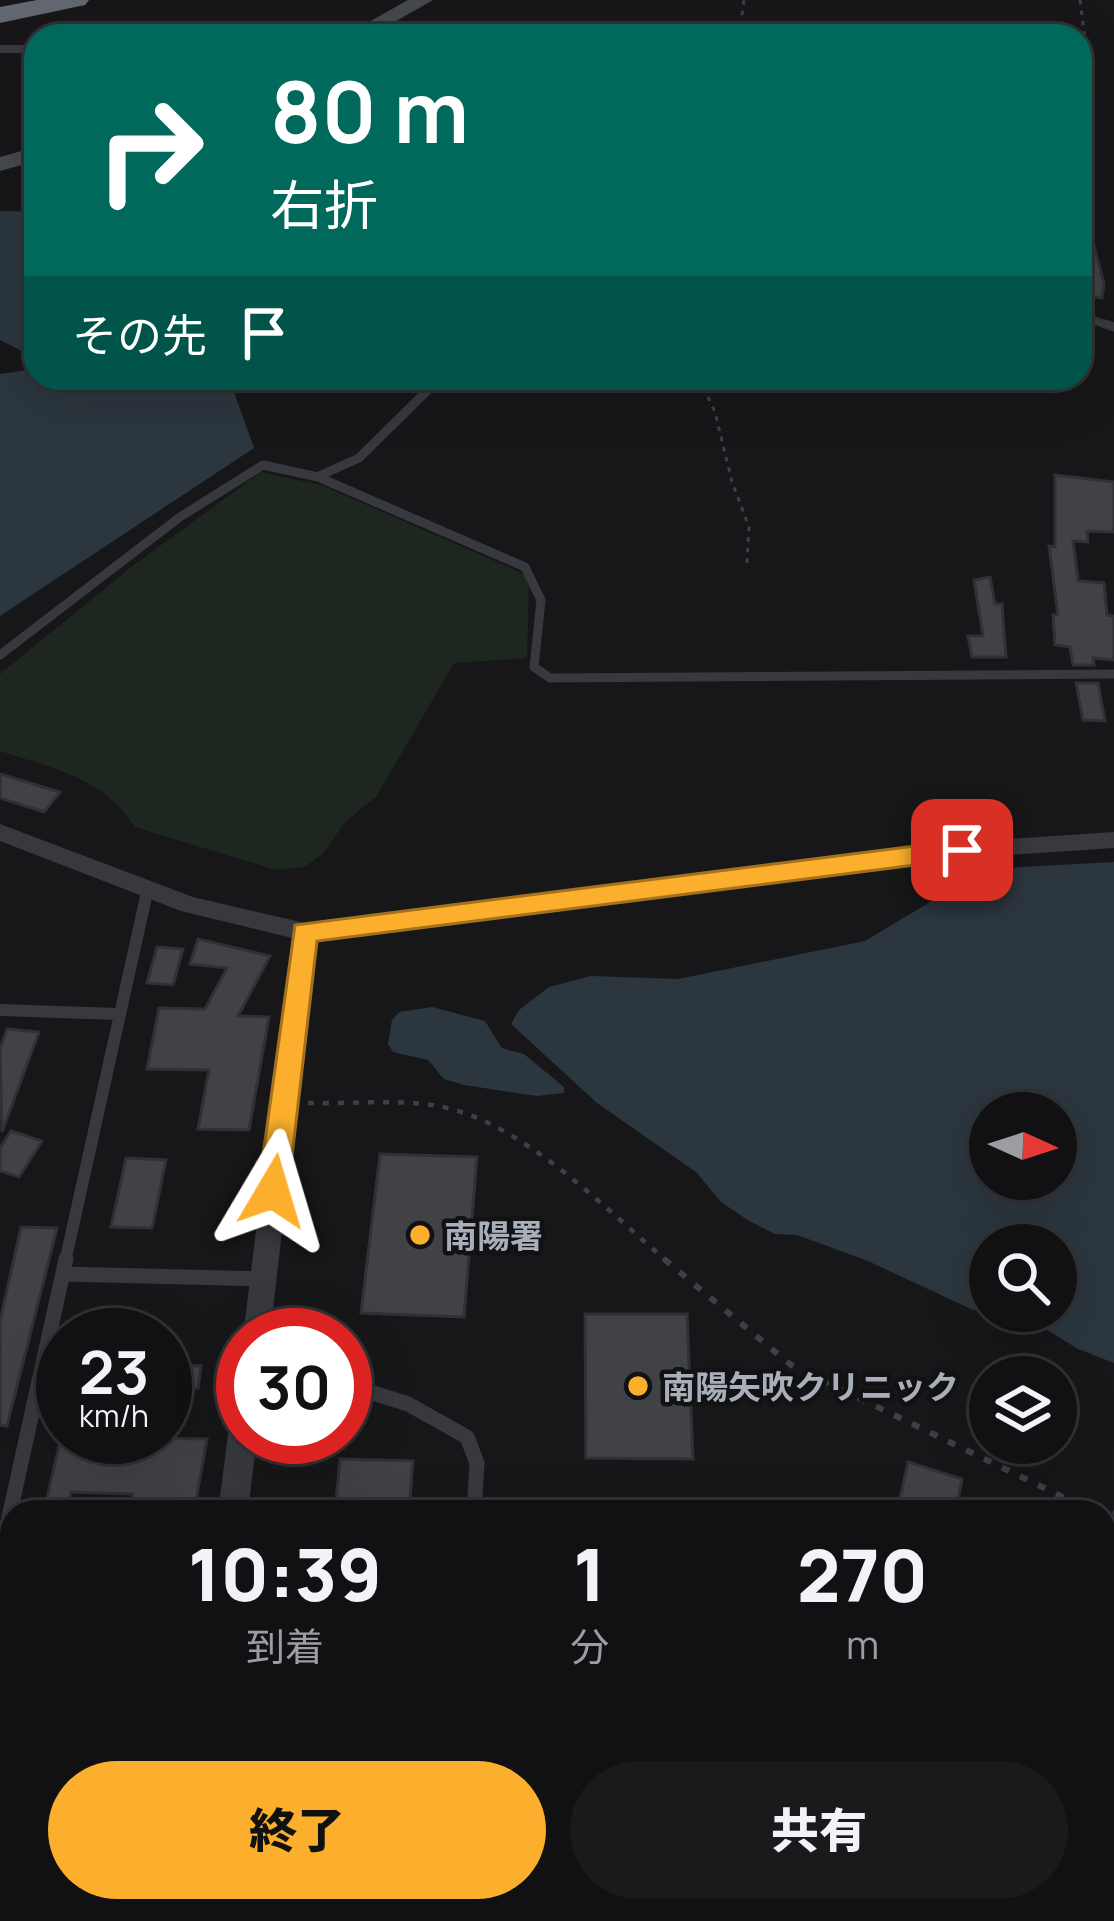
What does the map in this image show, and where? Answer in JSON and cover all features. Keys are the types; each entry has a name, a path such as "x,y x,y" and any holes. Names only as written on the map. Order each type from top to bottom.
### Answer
{"highway":[{"path":"0,15 76,0"}],"main road":[{"path":"377,24 423,0"}],"street":[{"path":"0,832 216,913 304,932 919,854 1114,840"},
{"path":"259,1308 304,932"},
{"path":"234,1500 239,1464"}],"lane":[{"path":"318,477 359,458 428,390"},
{"path":"0,655 180,517 262,465 318,477 525,567 538,578 542,592 534,668 550,678 1114,674"},
{"path":"13,1500 148,888"},
{"path":"0,1010 117,1014"},
{"path":"63,1274 262,1280"},
{"path":"372,1386 468,1438 476,1459 474,1500"}],"path":[{"path":"707,390 717,406 728,471 750,520 753,547 747,563"},
{"path":"284,1102 438,1106 484,1121 548,1161 791,1365 1069,1500"}],"shaded area":[{"path":"0,211 24,212 24,352 0,340"},
{"path":"24,371 24,390 233,390 254,448 0,616 0,374"},
{"path":"261,472 321,485 529,579 527,658 454,663 376,797 345,822 323,854 304,867 276,870 135,827 92,786 0,751 0,674 134,565"},
{"path":"1114,862 1114,1363 1050,1332 1077,1332 1077,1224 969,1224 969,1308 868,1261 797,1235 775,1234 749,1221 721,1202 696,1172 597,1103 511,1024 519,1010 549,987 591,976 678,979 865,941 985,869"},
{"path":"432,1007 485,1021 502,1048 524,1054 564,1087 564,1093 537,1096 464,1085 444,1079 428,1060 393,1052 388,1044 392,1020 399,1012"}],"building":[{"path":"1092,239 1104,284 1102,298 1092,297"},
{"path":"1055,475 1114,482 1114,532 1087,531 1088,542 1073,541 1078,581 1104,583 1107,615 1114,616 1114,660 1093,658 1094,665 1073,665 1070,647 1055,645 1053,615 1058,615 1049,546 1055,547"},
{"path":"990,577 995,604 1002,604 1006,657 972,657 968,636 983,636 974,580"},
{"path":"1076,683 1098,683 1105,721 1083,720"},
{"path":"0,774 60,792 44,812 0,798"},
{"path":"198,939 270,956 238,1016 269,1017 249,1130 198,1129 209,1070 147,1069 159,1008 205,1009 227,968 190,964"},
{"path":"157,947 183,949 173,985 147,983"},
{"path":"7,1029 39,1032 2,1132 0,1048"},
{"path":"11,1131 42,1141 19,1177 0,1171 0,1148"},
{"name":"南陽署","path":"380,1154 477,1157 464,1317 372,1313 372,1308 362,1308"},
{"path":"126,1158 166,1160 152,1228 111,1227"},
{"path":"21,1227 57,1228 7,1426 0,1425 0,1321"},
{"name":"南陽矢吹クリニック","path":"585,1314 687,1314 693,1459 586,1458"},
{"path":"192,1366 201,1366 198,1388 192,1388"},
{"path":"192,1439 207,1439 196,1500 132,1500 133,1494 71,1492 70,1500 47,1500 55,1464 192,1464"},
{"path":"413,1461 410,1500 336,1500 340,1464"},
{"path":"908,1462 962,1479 958,1500 900,1500"}],"place":[{"name":"南陽署","path":"420,1235"},
{"name":"南陽矢吹クリニック","path":"638,1386"}],"route":[{"path":"273,1191 304,932 962,850"}]}
